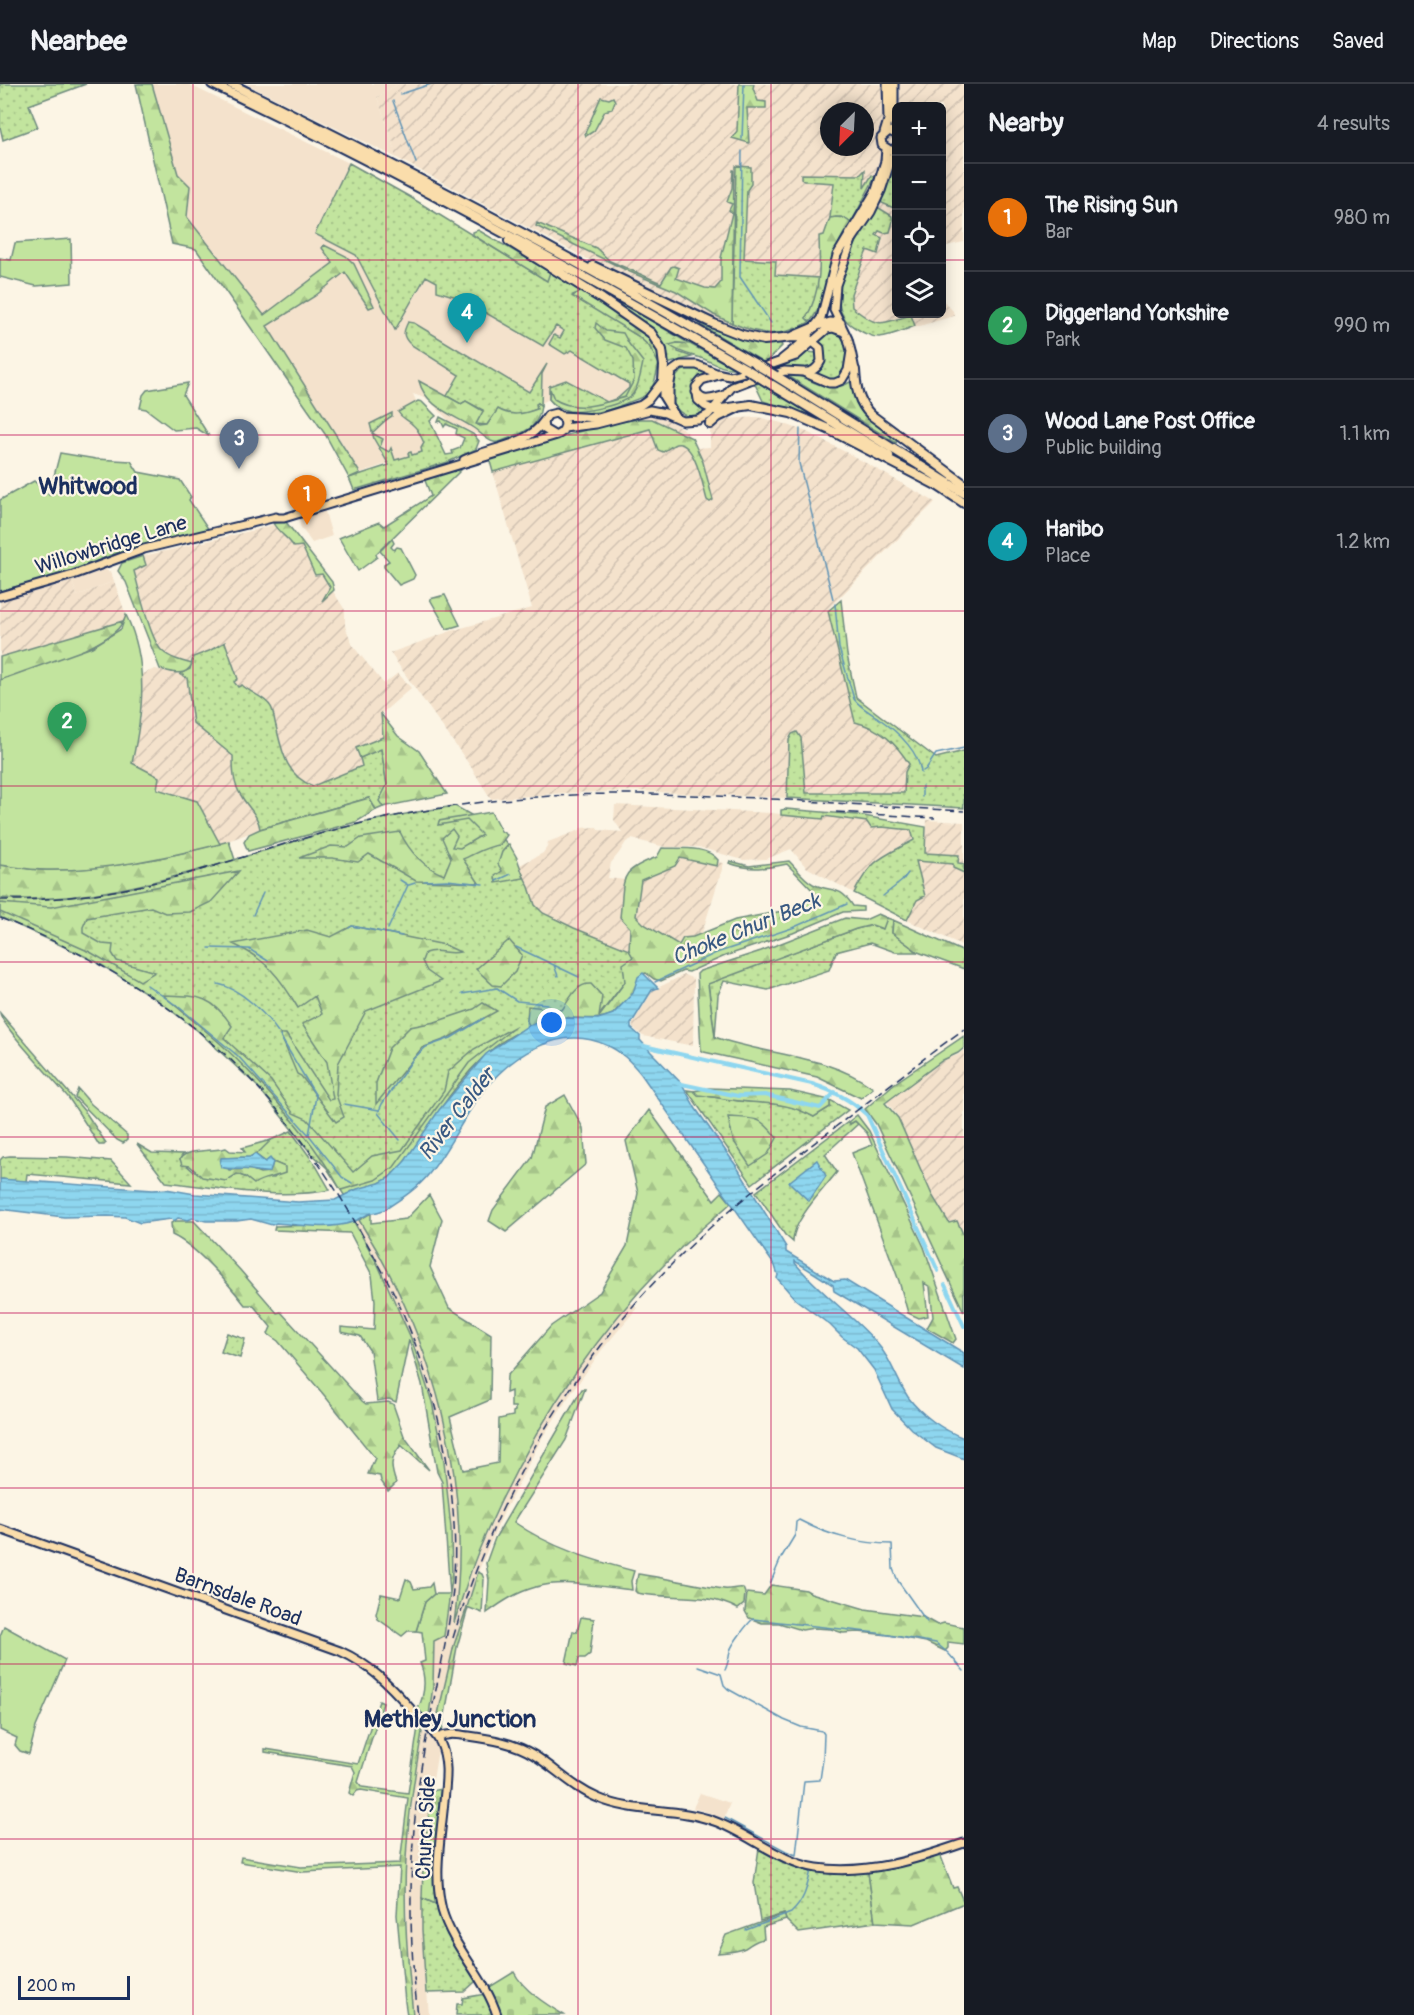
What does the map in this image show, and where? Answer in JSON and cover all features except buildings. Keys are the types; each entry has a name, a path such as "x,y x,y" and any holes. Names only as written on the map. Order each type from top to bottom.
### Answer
{"highway":[{"path":"212,84 445,201 613,292 746,369 964,502"},
{"path":"231,84 354,144 500,221 776,376 964,492"},
{"path":"445,201 645,329 656,339 662,350 663,381"},
{"path":"500,221 729,331 764,340 793,337 810,340"},
{"path":"793,337 815,327"},
{"path":"855,370 858,394 865,409 964,484"},
{"path":"714,410 743,405 765,406 805,418 938,486"},
{"path":"710,424 718,417 743,405"}],"main road":[{"path":"714,410 700,403 697,398 696,392 702,380 711,376 735,376 796,356 804,351 810,340 825,307 837,255 876,190 885,161 886,149 881,143 888,120 887,84"},
{"path":"894,84 894,102"},
{"path":"884,133 892,132"},
{"path":"886,149 892,148"},
{"path":"855,370 849,339 834,310 833,303 840,269 852,240 881,192 893,156"},
{"path":"815,327 830,322 841,323"},
{"path":"773,364 827,329 833,328 844,332"},
{"path":"564,428 596,424 650,410 688,422 698,420 714,410 732,387 785,371 809,373 816,369 822,357 820,348 810,340"},
{"path":"804,351 816,351 822,357"},
{"path":"803,372 822,382 839,382 846,374 851,351"},
{"path":"561,416 598,418 641,405 673,370 687,364 697,364 725,375"},
{"path":"669,408 669,382 673,370"},
{"path":"663,381 663,396 678,419"},
{"path":"696,392 698,396 706,399 723,396"},
{"path":"556,413 565,421 560,433 451,466 480,452 528,437 550,414 556,413"},
{"path":"543,422 547,432 554,435"},
{"name":"Willowbridge Lane","path":"0,596 73,575 144,549 272,518 284,518 451,466"},
{"name":"Barnsdale Road","path":"0,1529 350,1656 386,1681 438,1738"},
{"path":"438,1738 445,1735 471,1736 516,1746 535,1755 570,1782 598,1798 631,1808 703,1817 733,1829 796,1862 815,1868 852,1870 873,1868 929,1855 964,1843"},
{"name":"Church Side","path":"438,1738 446,1764 437,1874 442,1910 460,1947 486,1990 496,2015"}],"shaded area":[{"path":"151,84 188,84 349,163 410,197 547,281 659,364 653,385 646,395 622,406 593,414 558,407 549,399 522,414 512,412 487,439 449,421 428,399 413,394 436,447 360,473 334,430 325,434 179,226"},
{"path":"246,84 398,84 377,97 395,149 395,157"},
{"path":"398,84 964,84 964,242 946,246 946,102 892,102 892,318 946,318 946,303 953,311 954,316 881,337 870,336 847,323 843,316 821,310 810,322 776,337 763,337 739,331 629,281 395,157 395,149 377,97"},
{"path":"654,414 663,416 686,431 697,448 710,447 710,431 718,422 725,419 758,417 782,423 807,432 935,502 829,608 855,721 876,729 888,737 904,756 909,764 905,772 904,793 806,793 801,738 789,737 787,798 636,791 564,793 491,799 390,653 451,631 532,608 489,458 639,416"},
{"path":"324,508 332,536 312,543 300,526 299,517"},
{"path":"283,521 304,549 315,575 322,574 345,610 345,626 353,646 384,684 398,673 411,688 381,714 383,737 357,748 362,766 313,786 302,782 290,768 282,750 271,707 262,697 242,685 238,688 234,682 224,642 193,657 192,664 172,658 160,649 152,634 131,559 263,528"},
{"path":"105,569 111,573 114,581 77,596 72,581"},
{"path":"72,581 77,596 114,581 126,615 123,621 0,658 0,601"},
{"path":"155,669 180,674 187,678 193,723 233,756 234,781 242,797 258,818 260,829 220,844 197,801 157,788 132,763 141,717 142,674"},
{"path":"615,805 772,813 823,819 823,816 867,822 877,828 911,830 914,839 880,858 864,874 854,893 806,867 791,849 766,859 743,860 698,847 665,847 632,839 626,842 611,863 608,878 625,880 620,917 630,928 629,950 543,913 535,906 518,866 543,853 548,842 580,830 580,828 597,827 598,830 622,832 614,820"},
{"path":"927,820 964,822 964,864 958,863 958,855 925,853"},
{"path":"680,857 717,866 718,862 724,863 702,933 683,938 679,945 644,924 636,916 636,910 641,880 675,866"},
{"path":"916,861 953,864 964,873 964,946 907,920 917,900"},
{"path":"684,975 694,979 693,1046 643,1036 633,1028 633,1023 653,990"},
{"path":"964,1050 964,1236 957,1221 949,1224 932,1195 897,1115 887,1102 945,1059 958,1055"},
{"path":"359,1220 398,1287 421,1342 441,1410 455,1478 457,1503 459,1569 455,1619 480,1549 517,1470 544,1421 584,1360 630,1302 637,1308 601,1351 568,1398 542,1438 503,1514 478,1572 458,1632 435,1727 428,1722 433,1686 434,1640 444,1635 452,1579 451,1528 444,1462 422,1366 378,1265 354,1222"},
{"path":"422,1732 431,1735 438,1750 423,1867 422,1930 429,2015 413,2015 407,1955 406,1859"},
{"path":"700,1793 730,1803 723,1821 713,1817 713,1814 693,1808"}],"green space":[{"path":"0,84 86,84 29,105 38,127 3,140 0,127"},
{"path":"136,84 152,84 178,174 190,186 187,217 264,315 333,263 322,248 324,245 346,256 354,264 374,306 369,308 345,272 315,296 267,326 360,473 349,478 325,434 196,249 172,244"},
{"path":"739,84 754,84 753,88 758,101 766,102 766,108 747,108 749,143 732,138 737,131"},
{"path":"601,97 609,99 613,97 615,101 612,109 605,111 594,131 586,136 585,133"},
{"path":"349,163 410,197 546,280 550,272 583,291 573,295 638,336 649,346 659,364 650,391 638,399 599,412 566,411 549,399 549,386 566,380 607,402 618,398 629,388 629,384 572,350 565,354 549,344 554,335 560,338 564,331 556,326 543,346 460,298 437,291 437,282 426,276 395,330 356,255 315,234"},
{"path":"892,165 892,207 882,203 881,197"},
{"path":"736,166 751,167 751,184 747,190 744,259 776,261 775,275 819,278 815,299 806,318 810,322 790,331 762,333 732,323"},
{"path":"733,170 732,323 714,315 676,291 630,272 536,226 537,223 596,248 610,261 661,283 674,266 679,268 676,278 715,289 721,282 721,258 732,213 729,210 732,204 727,202 732,188"},
{"path":"865,170 864,188 872,175 875,177 851,223 841,217 830,218 834,183 801,179 801,174 860,175"},
{"path":"879,208 892,216 892,225 890,232 879,231 876,235 882,238 878,254 867,250 851,294 852,307 874,322 912,318 915,326 879,337 869,335 854,327 843,317 839,303 840,287 845,270 860,235 875,209"},
{"path":"830,218 844,218 851,223 838,246 823,299 810,322 806,318 817,288 819,236 824,235"},
{"path":"478,230 550,272 547,281 473,235 473,232"},
{"path":"71,239 72,283 36,286 0,277 0,258 11,260 15,243"},
{"path":"554,263 690,344 677,343 678,352 692,357 667,364 661,345 649,329 558,269"},
{"path":"583,291 650,338 658,350 659,364 649,346 638,336 572,296"},
{"path":"408,322 414,323 529,392 547,364 542,374 541,406 538,403 537,409 525,414 493,416 487,425 476,424 483,410 466,401 461,404 447,396 459,375 410,344 404,334"},
{"path":"702,322 740,337 781,343 782,346 765,363 699,324"},
{"path":"596,323 606,331 623,333 643,362 637,387 628,398 612,405 584,411 563,409 549,399 550,389 554,399 562,403 571,406 589,406 625,397 634,380 633,361 626,348 605,340 595,328"},
{"path":"832,331 843,339 847,358 840,378 831,381 813,374 824,358 823,350 816,340"},
{"path":"690,344 734,368 720,366 669,345"},
{"path":"807,352 817,353 819,356 820,361 813,370 773,369"},
{"path":"691,367 709,373 701,377 693,391 696,403 706,411 691,417 682,414 676,408 671,393 676,377"},
{"path":"791,373 828,387 852,381 861,410 897,440 896,443 788,376"},
{"path":"419,381 461,404 466,401 483,411 476,424 480,426 487,425 498,409 512,414 537,409 536,404 538,403 541,406 537,420 530,428 501,442 491,441 442,410 428,398"},
{"path":"188,383 183,395 209,436 196,428 174,430 146,409 140,408 143,395 147,390"},
{"path":"760,383 842,431 845,435 795,411 763,401 755,384"},
{"path":"418,401 436,416 430,421 446,455 453,454 452,451 460,448 464,438 456,434 457,429 446,424 444,427 441,421 438,422 440,417 473,434 479,441 476,449 448,462 354,490 349,478 389,465 372,433 383,439 380,447 389,452 391,448 395,460 409,456 408,453 411,452 412,455 422,452 421,448 424,443 418,431 398,412"},
{"path":"392,413 392,416 372,433 370,424"},
{"path":"652,419 692,438 703,462 713,500 710,502 707,500 697,466 688,449 676,444 663,452 658,450 650,429 493,472 489,458 602,425"},
{"path":"60,453 96,459 131,461 138,472 180,480 191,497 189,500 209,530 117,553 61,575 0,591 0,500 34,481 49,495"},
{"path":"460,466 461,470 376,554 377,557 358,571 339,538 379,522 384,526 431,496 424,478"},
{"path":"286,522 332,582 334,590 322,601 330,587 322,574 315,575 302,546 294,547 273,523"},
{"path":"392,539 394,543 391,547 394,550 397,547 401,548 415,575 413,579 399,585 384,567 384,564 389,561 380,551"},
{"path":"143,556 146,565 134,571 149,625 162,651 192,664 182,673 160,669 126,582 118,571 122,563"},
{"path":"445,595 460,625 447,629 430,599"},
{"path":"841,600 847,655 856,697 936,758 964,751 964,808 787,798 789,740 792,734 797,732 801,738 806,793 904,793 905,772 909,764 904,756 880,732 855,722 828,611"},
{"path":"126,615 138,651 142,688 139,725 132,763 159,777 157,789 197,801 220,844 156,859 112,866 40,870 0,865 0,680 92,647 121,629"},
{"path":"123,621 104,640 48,664 0,680 0,657"},
{"path":"225,642 238,679 234,682 238,687 242,685 269,704 273,711 283,753 297,776 313,786 362,766 360,758 381,748 387,785 380,801 383,807 376,810 369,798 260,829 235,782 233,756 193,723 187,678 180,674 190,669 193,657"},
{"path":"381,714 398,736 419,751 447,794 383,807 379,801 387,785 381,749 360,758 356,748 383,737"},
{"path":"369,798 376,810 356,822 248,851 244,842 249,834 260,829"},
{"path":"455,806 494,828 509,846 535,905 543,913 629,950 633,957 625,982 601,1013 545,1022 523,1030 500,1043 465,1077 396,1171 386,1180 344,1195 327,1168 310,1152 258,1087 198,1031 156,999 95,961 0,917 0,898 40,899 120,890 197,871 347,826"},
{"path":"781,810 858,815 926,827 925,853 959,855 958,863 964,864 964,873 953,868 953,864 916,861 925,896 917,900 907,920 854,893 866,872 878,860 914,840 911,830 871,828 867,822 824,816 823,819 781,815"},
{"path":"491,812 501,831 507,835 500,845 463,859 479,883 416,881 369,854 358,862 332,858 299,858 331,846 348,847 361,838 400,832 418,858 430,868 444,875 451,858 442,838 452,829 457,836 452,847 460,848 482,835 467,820 438,825 439,821"},
{"path":"229,841 235,860 177,876 119,890 60,898 0,898 0,865 40,870 92,868 162,857"},
{"path":"509,844 524,878 496,883 495,876 502,871 498,864 502,852"},
{"path":"662,848 700,850 713,855 718,860 717,866 680,858 675,866 641,880 636,916 644,924 679,945 683,938 693,937 735,920 793,909 818,896 787,864 751,868 737,866 729,863 730,861 749,866 789,861 809,882 839,892 853,906 863,907 863,911 843,912 793,933 725,956 689,972 683,971 661,981 646,973 643,974 632,995 613,1014 594,1019 558,1018 529,1025 528,1006 562,1010 577,989 586,984 591,984 602,996 599,1017 625,982 623,964 633,957 629,950 630,928 620,917 625,878 635,867 657,857"},
{"path":"239,871 211,902 190,912 165,913 151,907 87,918 83,933 102,944 113,945 112,953 117,961 155,972 140,981 90,952 0,912 0,903 51,907"},
{"path":"878,914 887,918 883,929 872,925 856,929 708,984 715,1037 836,1068 873,1088 861,1098 817,1077 701,1050 697,974 700,971 761,951 845,918 865,920"},
{"path":"887,918 893,920 892,933 918,952 895,952 870,943 836,952 829,970 768,990 724,981 718,995 715,1037 708,983 856,929 872,925 882,929"},
{"path":"893,920 964,952 964,969 918,952 892,933"},
{"path":"352,926 445,945 460,952 425,953 422,961 427,971 441,981 366,1011 338,1064 336,1095 344,1117 336,1122 301,1076 297,1074 280,1034 286,1034 329,1100 333,1099 327,1062 302,1024 322,1014 315,996 298,1008 271,970 255,956 233,944 307,930 331,937"},
{"path":"509,940 522,955 515,972 501,986 493,985 476,969"},
{"path":"163,995 194,997 210,1002 217,1008 232,1026 224,1038 271,1081 293,1113 307,1119 353,1172 372,1156 402,1150 444,1091 448,1072 474,1049 516,1026 469,1063 394,1167 375,1180 341,1190 316,1151 272,1096 222,1045"},
{"path":"483,1003 497,1011 446,1039 422,1048 376,1104 376,1083 389,1048 410,1027 435,1022 474,1009"},
{"path":"0,1013 86,1113 106,1143 104,1145 99,1145 68,1097 19,1042"},
{"path":"964,1036 964,1048 943,1060 885,1103 898,1118 932,1195 949,1223 957,1221 964,1236 964,1312 876,1124 865,1109 895,1083"},
{"path":"709,1088 790,1091 830,1100 830,1107 814,1117 783,1105 698,1095 694,1091"},
{"path":"78,1089 91,1104 127,1135 127,1140 123,1143 117,1140 75,1097"},
{"path":"687,1090 699,1095 737,1101 783,1105 814,1117 830,1107 830,1100 848,1110 752,1184"},
{"path":"565,1095 583,1128 586,1164 506,1232 489,1221 493,1210 532,1158 545,1107"},
{"path":"649,1110 714,1200 722,1192 731,1203 688,1241 643,1287 588,1356 562,1393 497,1509 475,1559 454,1623 459,1570 458,1517 453,1465 442,1413 427,1363 408,1314 359,1220 371,1213 371,1223 406,1219 429,1195 442,1219 430,1267 449,1308 491,1334 490,1400 450,1417 463,1470 498,1463 499,1419 513,1416 515,1411 515,1407 511,1407 511,1391 506,1393 507,1376 551,1326 600,1292 627,1246 638,1193 626,1141"},
{"path":"857,1115 869,1131 924,1247 956,1339 953,1343 927,1328 933,1317 930,1287 924,1283 928,1316 919,1318 908,1313 899,1281 852,1153 872,1145 867,1133 855,1121 850,1124 848,1122"},
{"path":"728,1117 751,1118 766,1125 777,1138 768,1154 750,1166 733,1140"},
{"path":"855,1121 858,1124 825,1154 837,1172 803,1215 794,1234 793,1242 785,1235 756,1192 848,1122 850,1124"},
{"path":"291,1131 315,1164 330,1190 289,1194 227,1190 166,1182 137,1144 152,1153 183,1154 180,1159 193,1171 274,1178 284,1167 270,1159 266,1162 255,1154 271,1140"},
{"path":"271,1140 250,1157 222,1158 229,1170 250,1169 260,1173 270,1172 273,1162 285,1167 285,1173 254,1184 237,1174 226,1181 202,1177 190,1166 182,1165 180,1159 188,1153 226,1148 230,1151 245,1152 242,1148"},
{"path":"10,1156 67,1157 111,1161 131,1183 27,1174 26,1182 0,1179 0,1160"},
{"path":"194,1221 277,1313 281,1312 362,1401 366,1404 388,1402 393,1404 404,1436 429,1470 401,1445 392,1463 396,1483 388,1491 380,1476 368,1474 375,1458 278,1341 268,1334 271,1327 253,1305 245,1305 201,1256 172,1235 171,1223"},
{"path":"354,1222 378,1265 411,1338 432,1402 444,1461 451,1528 450,1594 442,1482 437,1472 422,1384 409,1340 396,1402 389,1399 377,1401 370,1351 360,1336 341,1332 341,1327 374,1330 375,1301 372,1275 350,1233 274,1230 275,1226"},
{"path":"227,1333 245,1339 240,1358 221,1352"},
{"path":"582,1389 585,1389 566,1440 514,1522 557,1546 587,1558 634,1571 631,1581 632,1590 584,1584 547,1585 516,1595 487,1613 489,1580 486,1563 495,1538"},
{"path":"478,1572 484,1579 482,1613 467,1607"},
{"path":"638,1574 724,1589 743,1588 744,1604 738,1609 714,1600 637,1593 635,1591"},
{"path":"406,1579 411,1582 414,1589 429,1587 432,1583 434,1594 425,1602 416,1631 408,1631 402,1636 378,1619 376,1614 381,1594 400,1598"},
{"path":"771,1585 806,1590 865,1609 923,1617 937,1625 944,1623 964,1627 964,1644 948,1642 948,1648 945,1651 926,1642 889,1635 843,1633 831,1629 814,1628 802,1630 779,1623 762,1623 749,1618 745,1611 747,1593 764,1595"},
{"path":"434,1594 450,1594 444,1636 434,1641 433,1686 428,1722 417,1711 424,1687 424,1675 420,1663 425,1661 422,1632 416,1631 425,1602"},
{"path":"467,1607 457,1647 442,1731 435,1727 454,1645"},
{"path":"581,1617 594,1619 590,1654 585,1658 579,1658 577,1666 566,1663 573,1631 577,1632"},
{"path":"4,1626 65,1660 36,1727 29,1754 20,1751 15,1745 17,1738 0,1730 0,1636"},
{"path":"379,1701 383,1703 358,1782 362,1787 408,1793 418,1727 422,1732 410,1811 405,1878 406,1937 413,2015 407,2015 397,1915 400,1867 303,1872 240,1862 241,1857 301,1867 400,1863 408,1798 361,1790 353,1796 349,1793 355,1772 352,1766 265,1752 265,1749 358,1764"},
{"path":"442,1789 434,1873 438,1905 422,1898 423,1867 431,1791"},
{"path":"759,1848 809,1871 843,1874 868,1872 875,1922 799,1933 786,1920 784,1914 760,1921 754,1883"},
{"path":"940,1854 953,1888 957,1887 964,1903 914,1924 875,1922 868,1872"},
{"path":"422,1898 438,1905 446,1930 476,1981 464,1992 426,1993"},
{"path":"784,1914 786,1920 763,1927 764,1939 739,1950 718,1953 726,1935"},
{"path":"514,1972 529,1991 564,2015 500,2015 488,1988"},
{"path":"485,1994 493,2015 456,2015 457,2004 462,2004 463,1998"}],"water":[{"name":"River Calder","path":"643,973 658,988 652,990 631,1024 631,1028 682,1084 696,1109 737,1167 786,1247 786,1252 834,1281 845,1280 964,1353 964,1369 834,1291 833,1285 795,1261 814,1283 881,1348 913,1404 948,1431 964,1438 964,1459 936,1448 911,1429 892,1409 874,1370 857,1348 795,1299 777,1278 775,1266 641,1074 616,1050 588,1039 571,1038 553,1041 520,1056 492,1080 481,1094 443,1155 425,1179 385,1209 353,1222 334,1226 315,1226 276,1223 272,1225 251,1219 206,1221 178,1218 174,1221 171,1219 140,1223 125,1217 64,1217 0,1209 0,1179 166,1189 195,1194 298,1202 335,1200 357,1189 389,1178 405,1161 439,1110 486,1054 529,1025 559,1018 598,1019 613,1014 633,993 638,977"},
{"path":"255,1154 265,1162 270,1158 273,1162 270,1172 221,1167 221,1158 250,1157"},
{"path":"817,1160 826,1176 809,1201 789,1182"}],"waterway":[{"path":"401,94 431,84"},
{"path":"742,139 744,84"},
{"path":"393,101 416,163"},
{"path":"742,151 740,277 771,323"},
{"path":"800,429 799,463 833,599"},
{"path":"835,604 839,648 854,699 905,741 916,756 921,773"},
{"path":"923,771 936,754 964,748"},
{"name":"Choke Churl Beck","path":"922,786 922,797"},
{"name":"Choke Churl Beck","path":"883,896 902,881 908,873"},
{"path":"496,881 511,874"},
{"path":"388,929 408,885 400,880"},
{"path":"424,881 447,880 483,884"},
{"path":"409,885 415,883"},
{"path":"253,915 263,893"},
{"name":"Choke Churl Beck","path":"655,982 716,953 792,928 847,904"},
{"path":"349,928 352,926 402,936"},
{"path":"516,947 579,977"},
{"path":"209,948 249,949 268,961"},
{"path":"554,965 558,976"},
{"path":"218,984 235,991 252,1003 267,1017 278,1032"},
{"path":"147,985 180,1008 238,1056 309,1135 342,1177 352,1183"},
{"path":"462,994 497,988 517,1001 547,1004"},
{"path":"400,1140 378,1113 382,1104 413,1059 426,1047 451,1038 484,1018"},
{"path":"280,1036 316,1096 309,1135"},
{"path":"644,1046 812,1084 854,1104 867,1115 938,1271"},
{"path":"677,1083 738,1096 765,1095 820,1108 835,1092"},
{"path":"344,1104 379,1110"},
{"path":"945,1285 964,1326"},
{"path":"770,1584 781,1558 795,1535 796,1522 799,1520 844,1538 892,1544 893,1569 898,1581 927,1622"},
{"path":"725,1670 731,1648 753,1619 877,1633 936,1643 964,1671"},
{"path":"698,1666 721,1674 724,1685 728,1689 784,1720 801,1727 822,1731 824,1734 820,1780 804,1781 796,1855 725,1818"},
{"path":"746,1930 791,1913 807,1888 811,1870"}],"railway":[{"path":"0,900 88,895 154,883 367,822 455,806 518,798 646,794 964,811"},
{"path":"836,812 935,818"},
{"path":"0,918 78,953 151,996 197,1030 246,1075 290,1125 329,1179 384,1273 414,1342 426,1374 443,1441 449,1475 455,1543 449,1622 423,1756 412,1853 412,1950 418,2015"},
{"path":"453,1638 470,1587 513,1487 569,1391 600,1346 635,1304 690,1246 750,1194 964,1029"}],"place":[{"name":"Haribo","path":"467,343"},
{"name":"Wood Lane Post Office","path":"239,469"},
{"name":"The Rising Sun","path":"307,525"},
{"name":"Diggerland Yorkshire","path":"67,752"}],"district":[{"name":"Whitwood","path":"88,486"},
{"name":"Methley Junction","path":"450,1719"}]}
